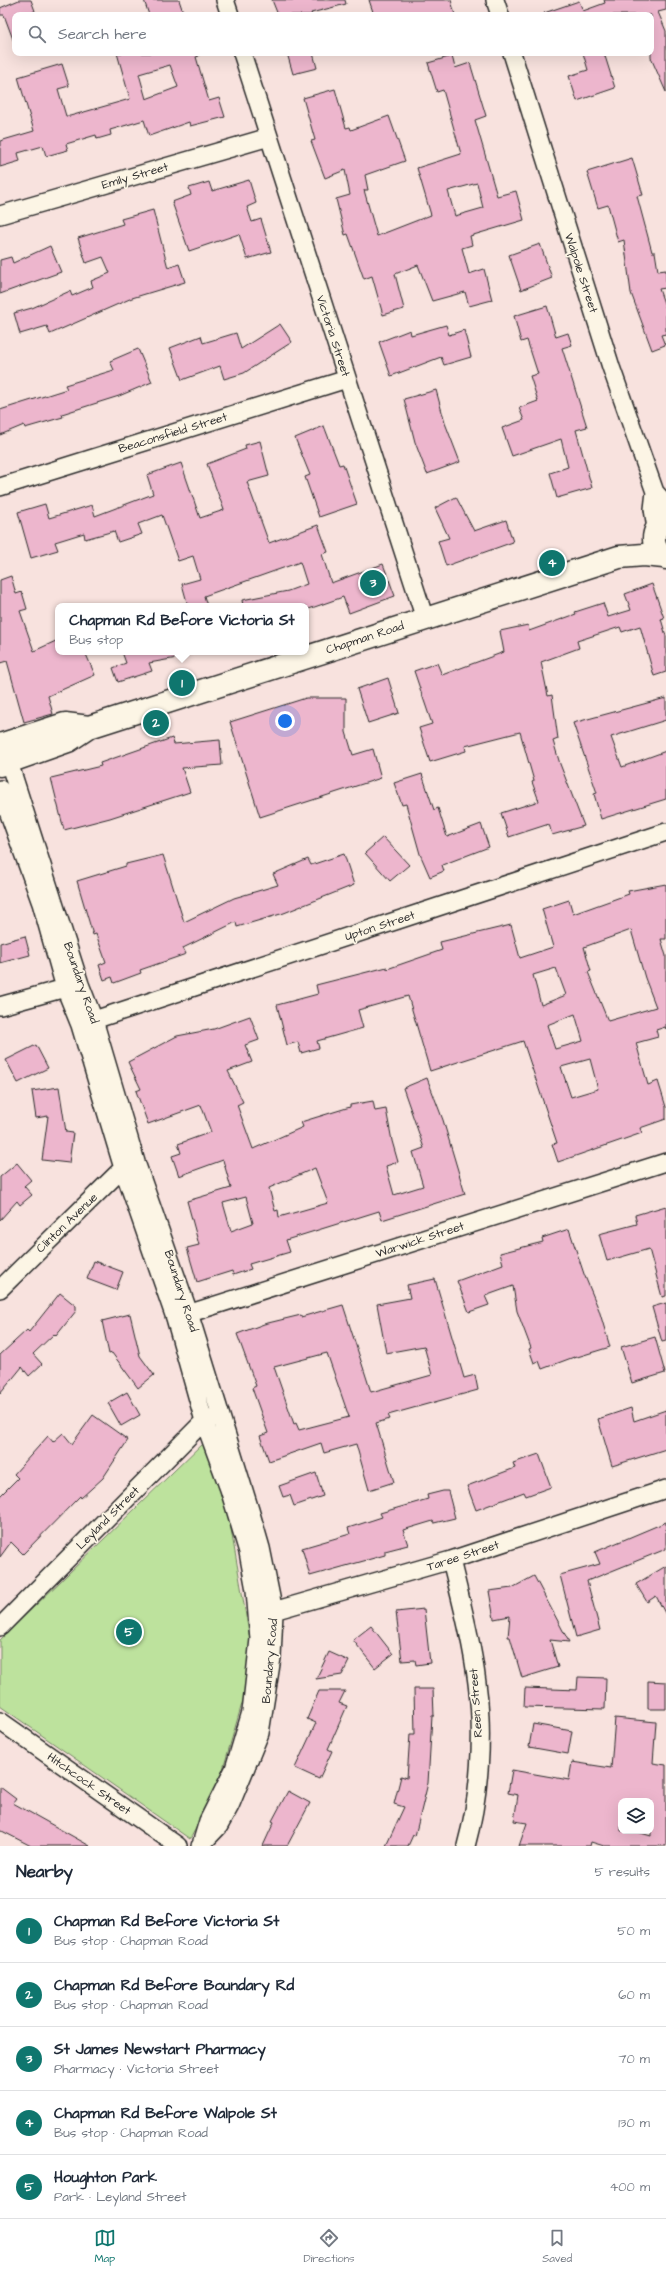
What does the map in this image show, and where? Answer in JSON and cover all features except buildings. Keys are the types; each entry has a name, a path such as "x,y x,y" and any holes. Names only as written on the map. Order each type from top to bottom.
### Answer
{"main road":[{"name":"Chapman Road","path":"619,557 659,528"},
{"path":"659,528 655,548 665,558"},
{"name":"Chapman Road","path":"2,750 65,724 88,727 619,557 644,555 665,558"}],"street":[{"path":"225,0 229,12"},
{"path":"495,0 499,12"},
{"name":"Victoria Street","path":"243,56 425,619"},
{"name":"Walpole Street","path":"513,56 611,367 660,498 653,509 659,528"},
{"name":"Emily Street","path":"0,215 269,137"},
{"name":"Beaconsfield Street","path":"0,487 347,379"},
{"name":"Boundary Road","path":"2,750 72,986 80,1025 182,1316 212,1418 229,1488 266,1614 251,1712 234,1769 208,1821 200,1846"},
{"name":"Boundary Road","path":"0,789 72,986 94,1020 130,1165"},
{"name":"Upton Street","path":"94,1020 666,832"},
{"path":"0,1006 72,986"},
{"name":"Warwick Street","path":"182,1316 666,1162"},
{"name":"Clinton Avenue","path":"0,1289 130,1165"},
{"name":"Leyland Street","path":"0,1627 212,1418"},
{"name":"Taree Street","path":"266,1614 451,1560 666,1489"},
{"name":"Reen Street","path":"451,1560 477,1683 480,1754 475,1812 466,1846"},
{"name":"Hitchcock Street","path":"0,1721 178,1846"}],"green space":[{"path":"206,1440 228,1512 254,1662 217,1790 190,1839 0,1706 0,1640"}],"place":[{"name":"Chapman Rd Before Walpole St","path":"552,563"},
{"name":"St James Newstart Pharmacy","path":"373,583"},
{"name":"Chapman Rd Before Victoria St","path":"182,683"},
{"name":"Chapman Rd Before Boundary Rd","path":"156,723"},
{"name":"Houghton Park","path":"129,1632"}]}
